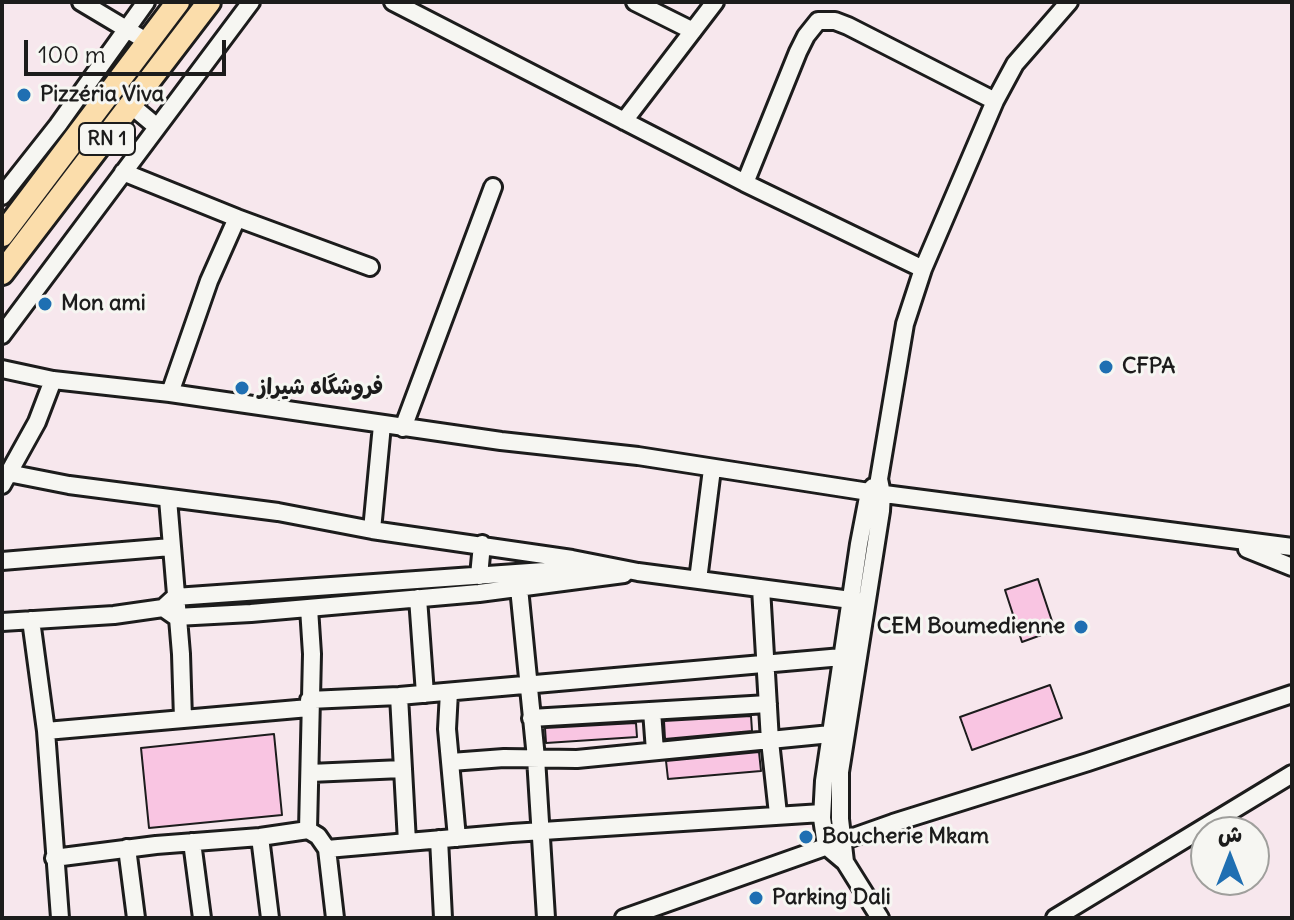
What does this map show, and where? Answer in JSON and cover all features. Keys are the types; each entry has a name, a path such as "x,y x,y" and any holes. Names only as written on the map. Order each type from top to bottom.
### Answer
{"highway":[{"name":"RN 1","path":"2,235 100,85 148,42 178,2"},
{"name":"RN 1","path":"2,273 209,2"}],"street":[{"path":"81,2 148,42"},
{"path":"2,196 100,85 127,29 146,2"},
{"path":"2,335 251,2"},
{"path":"393,2 745,183 923,269"},
{"path":"635,2 693,31"},
{"path":"624,121 715,2"},
{"path":"880,918 845,862 826,846 822,813 839,734 905,324 923,269 995,101 1015,64 1069,2"},
{"path":"745,183 798,52 818,21 835,21 848,26 995,101"},
{"path":"132,106 157,127"},
{"path":"123,172 370,267"},
{"path":"403,428 493,187"},
{"path":"170,393 209,281 237,218"},
{"path":"4,366 53,380 170,393 403,428 638,456 712,469 1292,547"},
{"path":"53,380 37,422 5,479 278,512 638,572 858,601"},
{"path":"372,530 382,425"},
{"path":"698,580 712,469"},
{"path":"168,499 171,608 183,719"},
{"path":"1203,536 1262,554 1292,567"},
{"path":"479,576 482,544"},
{"path":"2,561 171,547"},
{"path":"2,622 114,615 360,585 612,567"},
{"path":"171,608 309,608 519,588 638,572"},
{"path":"360,585 361,602"},
{"path":"519,588 536,758 546,918"},
{"path":"761,588 770,741 778,814"},
{"path":"418,598 425,694"},
{"path":"845,862 840,819 842,657 858,601"},
{"path":"308,830 312,654 309,608"},
{"path":"31,620 46,731 60,918"},
{"path":"46,731 309,704 842,657"},
{"path":"449,692 447,729 457,838"},
{"path":"624,918 826,846 1292,694"},
{"path":"399,696 407,842"},
{"path":"531,718 768,704"},
{"path":"652,711 655,751"},
{"path":"451,762 577,759 839,734"},
{"path":"310,773 402,769"},
{"path":"1055,918 1292,774"},
{"path":"327,849 541,831 822,813"},
{"path":"54,858 308,830 318,836 327,849 335,918"},
{"path":"260,837 270,918"},
{"path":"439,839 443,918"},
{"path":"192,842 202,918"},
{"path":"127,848 136,918"}],"building":[{"path":"1038,579 1055,630 1022,642 1005,590"},
{"path":"1050,685 1062,718 972,750 960,717"},
{"path":"751,716 752,731 665,739 664,721"},
{"path":"636,723 637,737 546,743 545,728"},
{"path":"274,734 282,815 149,828 141,748"},
{"path":"759,752 761,771 668,779 666,761"}],"place":[{"name":"Pizzéria Viva","path":"24,95"},
{"name":"Mon ami","path":"45,304"},
{"name":"CFPA","path":"1106,367"},
{"name":"فروشگاه شيراز","path":"242,388"},
{"name":"CEM Boumedienne","path":"1081,627"},
{"name":"Boucherie Mkam","path":"806,837"},
{"name":"Parking Dali","path":"756,898"}]}
